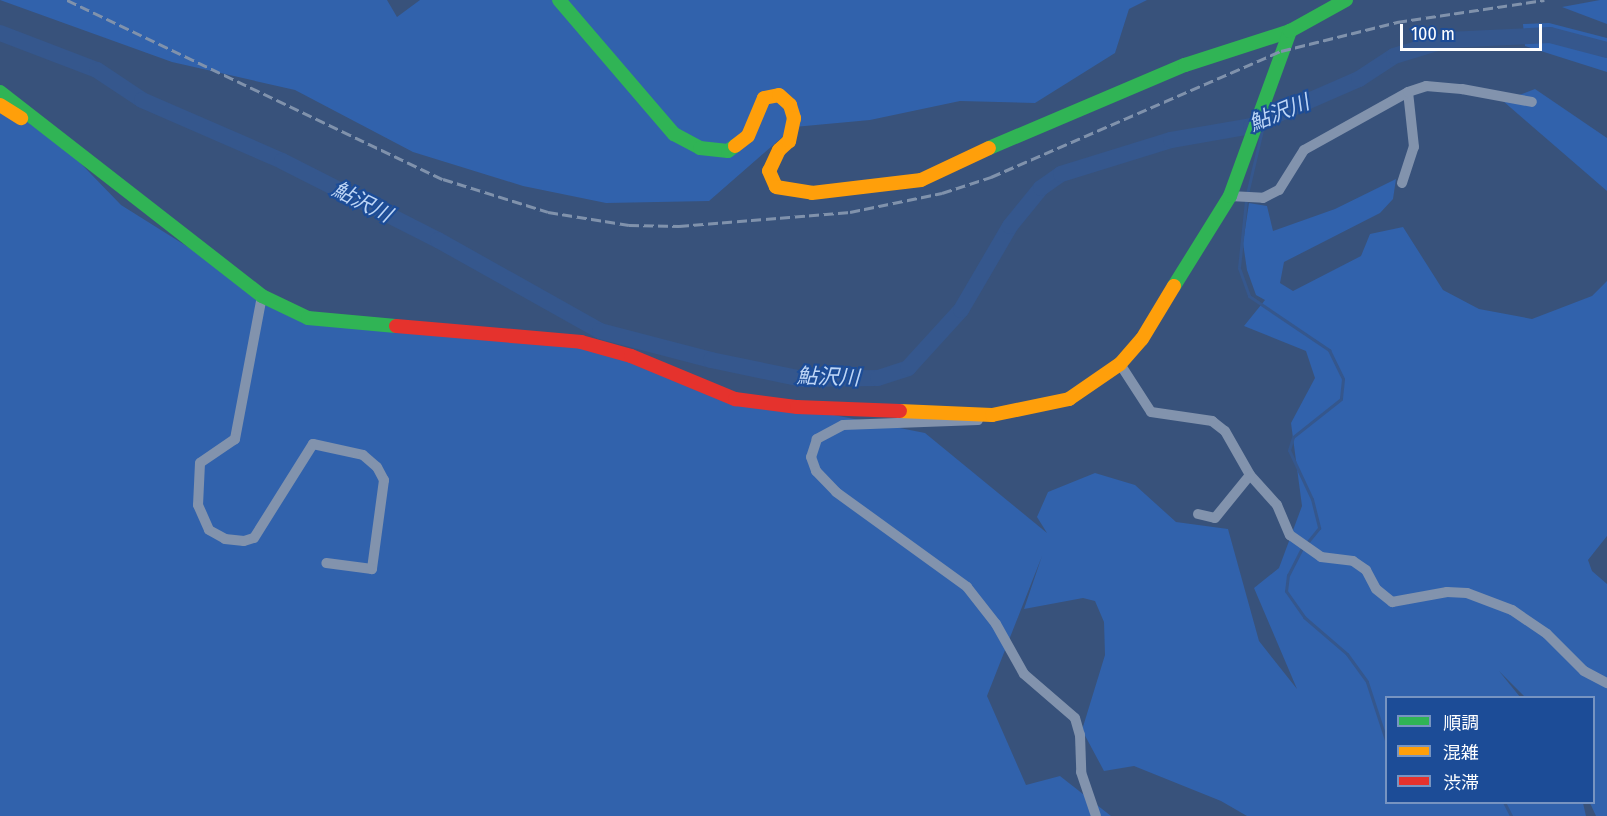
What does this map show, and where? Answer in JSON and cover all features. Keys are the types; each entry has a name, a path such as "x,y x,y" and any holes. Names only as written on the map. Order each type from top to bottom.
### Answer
{"street":[{"path":"559,0 655,116 674,134 700,148 728,151 747,136 764,98 779,95 790,105 794,118 789,141 779,150 770,171 776,187 812,193 921,180 1025,130 1185,65 1290,31 1346,0"},
{"path":"1096,816 1081,771 1080,735 1074,718 1024,674 996,624 967,586 823,481 811,457 818,439 843,425 994,419 1069,399 1120,364 1142,339 1230,196 1290,31"},
{"path":"1230,196 1263,198 1279,190 1304,150 1408,92 1426,86 1532,102"},
{"path":"0,92 60,137 183,239 262,296 308,318 581,342 631,356 735,399 797,407 930,413 992,415 1025,411"},
{"path":"1402,183 1414,147 1408,92"},
{"path":"0,105 47,137 60,137"},
{"path":"262,296 236,439 200,463 198,505 209,530 225,539 244,541 254,538 313,444 363,455 377,467 384,480 372,569 326,563"},
{"path":"1120,364 1151,412 1212,421 1225,431 1250,475 1266,488 1277,505 1290,535 1322,556 1353,561 1366,570 1376,590 1392,602 1447,592 1467,592 1504,606 1546,634 1584,671 1607,683"},
{"path":"1198,513 1215,518 1250,475"}],"shaded area":[{"path":"0,0 387,0 397,17 420,0 1147,0 1129,9 1115,53 1035,103 960,101 870,120 794,127 709,201 606,203 523,186 413,152 295,90 172,62"},
{"path":"1600,0 1607,0 1607,24 1562,7"},
{"path":"1549,23 1607,38 1607,72 1525,46 1523,24"},
{"path":"1535,89 1607,138 1607,191 1503,101"},
{"path":"0,101 60,142 121,205 223,269 271,307 597,346 717,392 925,433 1047,533 1037,517 1048,492 1095,473 1135,485 1176,522 1228,529 1259,641 1297,689 1254,588 1279,568 1302,506 1291,423 1315,378 1306,351 1244,326 1265,300 1256,295 1247,270 1243,243 1249,203 1267,206 1273,231 1335,209 1396,179 1393,199 1380,213 1284,262 1280,283 1293,291 1361,256 1370,234 1403,227 1443,290 1479,309 1532,319 1592,296 1607,281 1607,536 1588,560 1592,571 1607,584 1607,816 1596,816 1590,804 1595,804 1595,696 1524,696 1499,671 1519,696 1385,696 1385,804 1583,804 1586,816 1247,816 1221,801 1134,766 1104,771 1082,730 1105,655 1104,622 1095,601 1083,598 1024,609 1042,556 987,696 1026,785 1060,776 1111,816 0,816"}],"waterway":[{"name":"鮎沢川","path":"0,33 97,70 142,100 282,161 438,240 600,331 711,360 803,379 878,378 908,368 961,310 1010,226 1041,188 1061,174 1171,140 1251,126 1359,79 1394,56 1447,40 1550,35 1607,50"},
{"path":"1247,194 1262,130"},
{"path":"1246,200 1239,268 1249,296 1329,350 1343,379 1341,399 1293,437 1289,450 1312,499 1319,528 1307,543"},
{"path":"1302,548 1288,575 1286,591 1304,617 1347,654 1367,682 1385,737"},
{"path":"1505,804 1511,816"}],"railway":[{"path":"67,0 443,179 548,212 629,225 679,226 850,212 942,193 991,177 1281,51 1397,22 1544,0"}],"traffic: fast":[{"path":"559,0 674,134 700,148 728,151 735,146"},
{"path":"1174,286 1230,196 1290,31 1346,0"},
{"path":"989,148 1185,65 1290,31"},
{"path":"0,92 262,296 308,318 396,326"}],"traffic: slow":[{"path":"735,146 748,136 764,98 779,95 790,105 794,118 789,141 779,150 769,171 776,187 812,193 921,180 989,148"},
{"path":"0,105 21,118"},
{"path":"900,411 992,415 1069,399 1120,364 1142,339 1174,286"}],"traffic: jam":[{"path":"396,326 581,342 631,356 735,399 797,407 900,411"}]}
